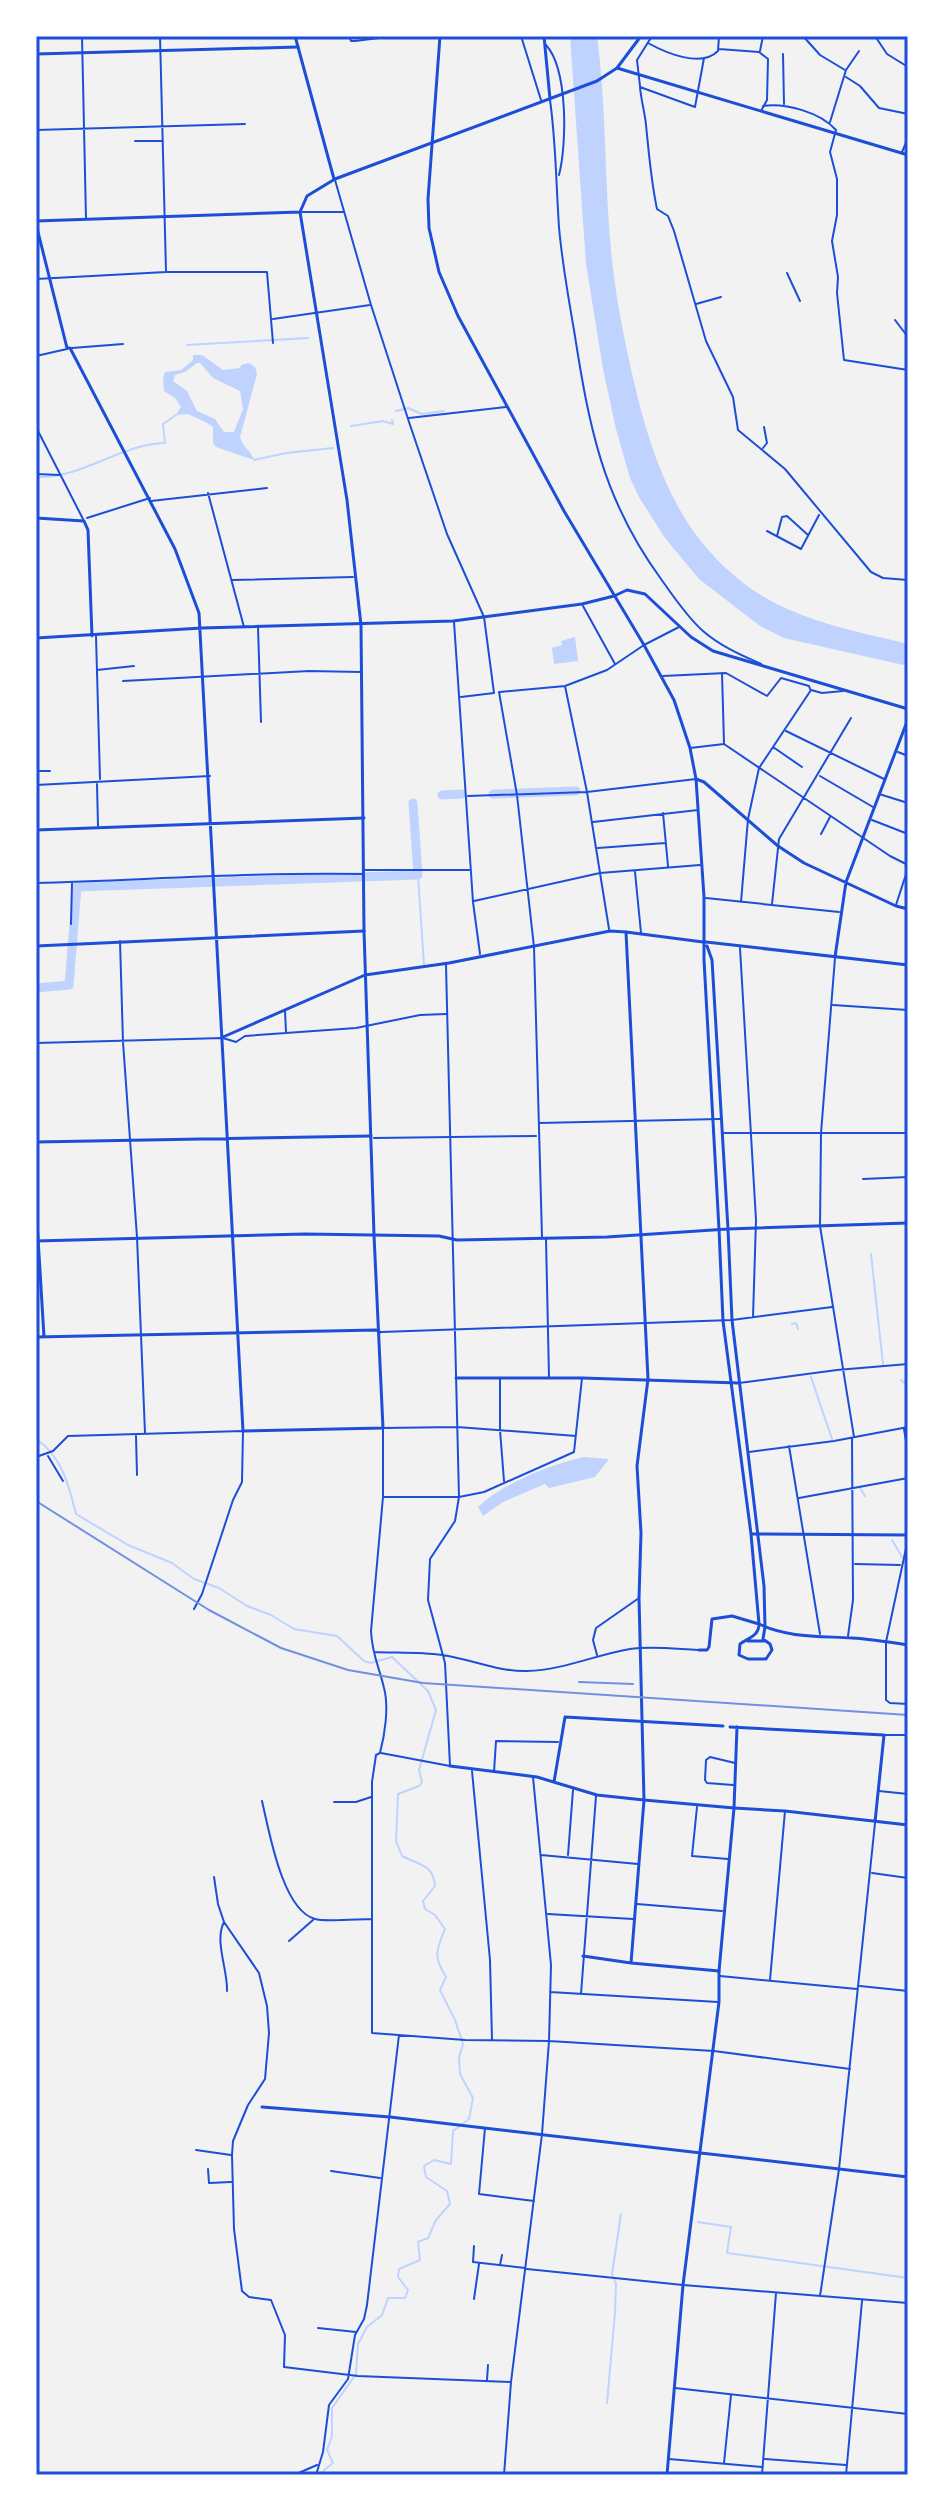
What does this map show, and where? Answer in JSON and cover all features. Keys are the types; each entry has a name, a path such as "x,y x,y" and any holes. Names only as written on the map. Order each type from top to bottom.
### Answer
{"main road":[{"path":"295,36 335,179"},
{"path":"440,36 428,199 432,250 458,316 564,511 644,645 678,711 696,779 723,1321 751,1534 759,1624 758,1630 748,1641"},
{"path":"544,36 552,98"},
{"path":"300,212 36,222 69,348 175,549 202,628 243,1431 383,1428 365,975 361,625 347,500 300,212 307,196 335,179 597,81 617,68 641,36"},
{"path":"36,54 298,47"},
{"path":"617,68 908,155"},
{"path":"36,518 84,520 88,530 94,636"},
{"path":"36,638 202,628 453,621 582,604 627,590 645,594 691,637 713,651 908,709"},
{"path":"835,957 846,882 908,719"},
{"path":"696,779 704,782 778,846 804,863 908,909"},
{"path":"36,830 364,818"},
{"path":"36,946 364,931"},
{"path":"223,1038 365,975 445,964 610,931 908,965"},
{"path":"626,932 648,1379 637,1466 641,1533 639,1598 644,1800 631,1963"},
{"path":"706,942 712,960 732,1320 764,1586 764,1641"},
{"path":"36,1142 372,1137"},
{"path":"36,1205 44,1337"},
{"path":"37,1241 234,1235 544,1238 907,1223"},
{"path":"36,1337 380,1332"},
{"path":"456,1378 739,1383"},
{"path":"751,1534 908,1537"},
{"path":"699,1650 709,1647 713,1618 732,1616 795,1634 908,1645"},
{"path":"764,1641 770,1644 771,1656 763,1660 739,1655 740,1644 764,1641"},
{"path":"554,1783 565,1717 723,1726"},
{"path":"730,1727 884,1735 875,1822"},
{"path":"667,2475 683,2285 719,2002 737,1727"},
{"path":"450,1766 533,1777 596,1794 908,1825"},
{"path":"583,1956 719,1973"},
{"path":"262,2107 465,2125 908,2177"}],"street":[{"path":"82,36 86,219"},
{"path":"160,36 166,272"},
{"path":"349,36 351,41 395,36"},
{"path":"521,36 541,102"},
{"path":"652,36 637,60 649,174 657,209 668,216 706,341 733,397 739,433 785,469 871,572 883,578 908,580"},
{"path":"648,43 675,56 704,58 716,54 719,36"},
{"path":"759,52 763,36"},
{"path":"803,36 820,55 846,70"},
{"path":"875,36 887,54 908,67"},
{"path":"545,45 550,49 556,65 563,108 562,162 558,178"},
{"path":"719,49 759,52 769,62 767,100 761,112"},
{"path":"830,123 846,70 859,51"},
{"path":"783,54 784,106"},
{"path":"640,87 695,107 704,58"},
{"path":"845,77 860,86 879,108 908,114"},
{"path":"552,98 562,262 586,405 595,447 609,489 647,560 695,622 729,649 766,666"},
{"path":"763,106 784,106 830,123 836,130 830,152 837,179 837,210 832,241 844,360 908,370"},
{"path":"36,130 245,124"},
{"path":"902,153 908,138"},
{"path":"135,141 165,141"},
{"path":"335,179 371,305 447,534 484,617 494,693"},
{"path":"300,212 343,212"},
{"path":"36,279 166,272 267,272 273,343"},
{"path":"787,273 800,301"},
{"path":"696,304 721,297"},
{"path":"272,319 371,305"},
{"path":"895,320 908,337"},
{"path":"36,356 69,348 123,344"},
{"path":"408,419 509,407"},
{"path":"36,427 84,520 151,500 267,488"},
{"path":"763,449 767,443 764,427"},
{"path":"36,474 61,475"},
{"path":"208,493 244,627"},
{"path":"767,531 801,549 820,514"},
{"path":"777,536 782,517 787,516 808,536"},
{"path":"231,580 356,577"},
{"path":"582,604 615,665"},
{"path":"453,621 470,870 480,957"},
{"path":"258,626 261,722"},
{"path":"459,697 565,686 615,665 644,645 680,627"},
{"path":"94,636 98,827"},
{"path":"97,670 134,666"},
{"path":"123,681 204,675 362,672"},
{"path":"722,672 724,744"},
{"path":"661,677 666,674 722,672 767,696 781,678 822,693 848,691"},
{"path":"565,686 587,792 610,931"},
{"path":"741,902 748,819 759,768 811,690"},
{"path":"499,692 517,793 534,947 549,1378"},
{"path":"772,904 779,839 851,718"},
{"path":"785,731 885,779"},
{"path":"690,748 724,744 908,867 896,906"},
{"path":"773,747 802,767"},
{"path":"896,752 908,756"},
{"path":"36,771 50,771"},
{"path":"818,775 874,808"},
{"path":"36,785 210,776"},
{"path":"467,796 587,792 696,779"},
{"path":"879,794 908,803"},
{"path":"592,822 698,810"},
{"path":"663,813 668,868"},
{"path":"821,834 830,817"},
{"path":"870,819 908,834"},
{"path":"596,848 665,843"},
{"path":"473,902 600,873 701,865"},
{"path":"36,883 255,874 470,870"},
{"path":"634,871 641,935"},
{"path":"71,924 72,882"},
{"path":"704,897 840,912"},
{"path":"120,941 145,1433"},
{"path":"740,946 756,1228 753,1319"},
{"path":"835,957 821,1133 820,1226 853,1437 853,1600 848,1637"},
{"path":"380,1753 450,1766 444,1655 428,1600 430,1559 455,1521 459,1497 445,964"},
{"path":"832,1005 908,1010"},
{"path":"285,1010 286,1034"},
{"path":"36,1043 223,1038 236,1042 245,1036 367,1026 420,1015 448,1014"},
{"path":"539,1123 721,1119"},
{"path":"722,1133 907,1133 907,1223"},
{"path":"372,1137 536,1136"},
{"path":"863,1179 907,1178"},
{"path":"380,1332 723,1321 832,1307"},
{"path":"739,1383 842,1369 908,1364"},
{"path":"500,1378 504,1482"},
{"path":"383,1497 459,1497 484,1492 574,1452 582,1378"},
{"path":"576,1436 457,1427 383,1428 383,1497 372,1652 386,1692 372,1797 372,2033 714,2051 850,2069"},
{"path":"749,1452 906,1427 908,1453"},
{"path":"36,1457 47,1455 68,1436 243,1431 242,1482 194,1609"},
{"path":"136,1434 137,1475"},
{"path":"789,1446 820,1636"},
{"path":"47,1455 63,1481"},
{"path":"798,1498 908,1478"},
{"path":"908,1537 886,1642 886,1700 908,1704"},
{"path":"853,1564 901,1565"},
{"path":"597,1656 593,1640 596,1628 639,1598"},
{"path":"372,1652 444,1655 509,1671 529,1671 562,1667 634,1649 699,1650"},
{"path":"884,1735 908,1735"},
{"path":"494,1772 496,1741 560,1742"},
{"path":"734,1785 707,1783 706,1760 710,1757 736,1763"},
{"path":"472,1769 490,1960 492,2041"},
{"path":"504,2475 511,2382 542,2134 549,2041 551,1965 533,1777"},
{"path":"568,1856 574,1789"},
{"path":"879,1791 908,1794"},
{"path":"581,1994 596,1794"},
{"path":"334,1802 356,1802 372,1797"},
{"path":"262,1801 280,1876 293,1899 314,1919"},
{"path":"697,1805 692,1856 730,1859"},
{"path":"770,1980 785,1811"},
{"path":"820,2296 839,2169 875,1822"},
{"path":"540,1854 639,1865"},
{"path":"871,1873 908,1878"},
{"path":"214,1877 224,1922 264,1983 269,2033 265,2079 248,2105 233,2141 234,2229 241,2288 249,2297 271,2300 285,2335 284,2367 358,2376 511,2382"},
{"path":"636,1903 725,1911"},
{"path":"546,1914 634,1920"},
{"path":"289,1941 314,1919 373,1919"},
{"path":"224,1922 220,1935 227,1991"},
{"path":"719,1973 908,1991"},
{"path":"550,1992 719,2002"},
{"path":"310,2475 316,2474 323,2452 329,2405 350,2375 357,2332 367,2305 399,2034"},
{"path":"485,2128 479,2194 535,2201"},
{"path":"196,2150 232,2155"},
{"path":"208,2169 209,2183 233,2182"},
{"path":"331,2171 382,2178"},
{"path":"474,2246 473,2262 479,2263 683,2285 908,2303"},
{"path":"500,2265 502,2255"},
{"path":"474,2299 479,2263"},
{"path":"762,2475 776,2293"},
{"path":"846,2475 863,2300"},
{"path":"318,2328 357,2332"},
{"path":"487,2381 488,2365"},
{"path":"674,2388 908,2414"},
{"path":"724,2464 731,2395"},
{"path":"668,2459 763,2467"},
{"path":"764,2459 846,2465"},
{"path":"294,2475 318,2464"}],"water":[{"path":"570,36 597,36 614,278 635,386 647,432 667,486 695,534 734,576 759,594 794,612 908,644 908,666 784,638 760,626 699,579 665,538 639,497 630,478 616,429 586,264"},
{"path":"193,355 202,355 223,370 240,368 249,363 255,367 257,374 240,437 254,460 216,447 213,427 209,424 188,414 176,415 181,407 175,398 164,391 163,378 165,372 181,370 193,360","holes":["200,363 213,378 240,391 243,409 234,432 224,432 215,419 197,411 187,391 173,381 175,375"]},
{"path":"575,637 578,661 554,664 552,648 562,645 561,641"},
{"path":"584,1457 609,1459 595,1477 549,1488 545,1484 503,1502 483,1516 478,1507 500,1490 527,1476"}],"waterway":[{"path":"187,345 308,338"},
{"path":"396,411 408,408 422,414 444,411"},
{"path":"36,477 69,473 132,449 165,443 163,424 176,415"},
{"path":"351,426 383,421 393,424 392,420"},
{"path":"254,460 333,448"},
{"path":"493,794 576,791"},
{"path":"442,795 462,794"},
{"path":"36,988 69,985 77,887 418,875 413,803"},
{"path":"418,875 424,965"},
{"path":"871,1254 883,1364"},
{"path":"792,1324 796,1323 798,1329"},
{"path":"811,1377 832,1439"},
{"path":"901,1380 908,1386"},
{"path":"36,1439 58,1463 76,1514 128,1545 172,1563 194,1579 219,1588 294,1629 337,1636 364,1661 371,1663 392,1657 428,1691 436,1710 419,1770 422,1782 398,1794 396,1841 402,1856 424,1866 434,1879 435,1886 423,1901 425,1909 435,1915 445,1929 437,1953 446,1977 440,1990 463,2044 459,2058 460,2074 473,2098 469,2119 453,2131 451,2164 434,2160 424,2166 426,2177 447,2191 450,2204 436,2220 428,2238 418,2242 420,2260 399,2269 398,2277 408,2290 405,2298 388,2298 382,2315 367,2327 358,2344 356,2374 332,2408 332,2436 327,2450 333,2463 322,2475"},
{"path":"860,1488 865,1496"},
{"path":"892,1540 902,1557"},
{"path":"607,2403 615,2313 616,2284 612,2274 621,2214"},
{"path":"698,2222 731,2227 727,2253 908,2278"}],"railway":[{"path":"36,1501 209,1610 281,1648 348,1670 423,1683 908,1715"},
{"path":"579,1682 633,1684"}]}
